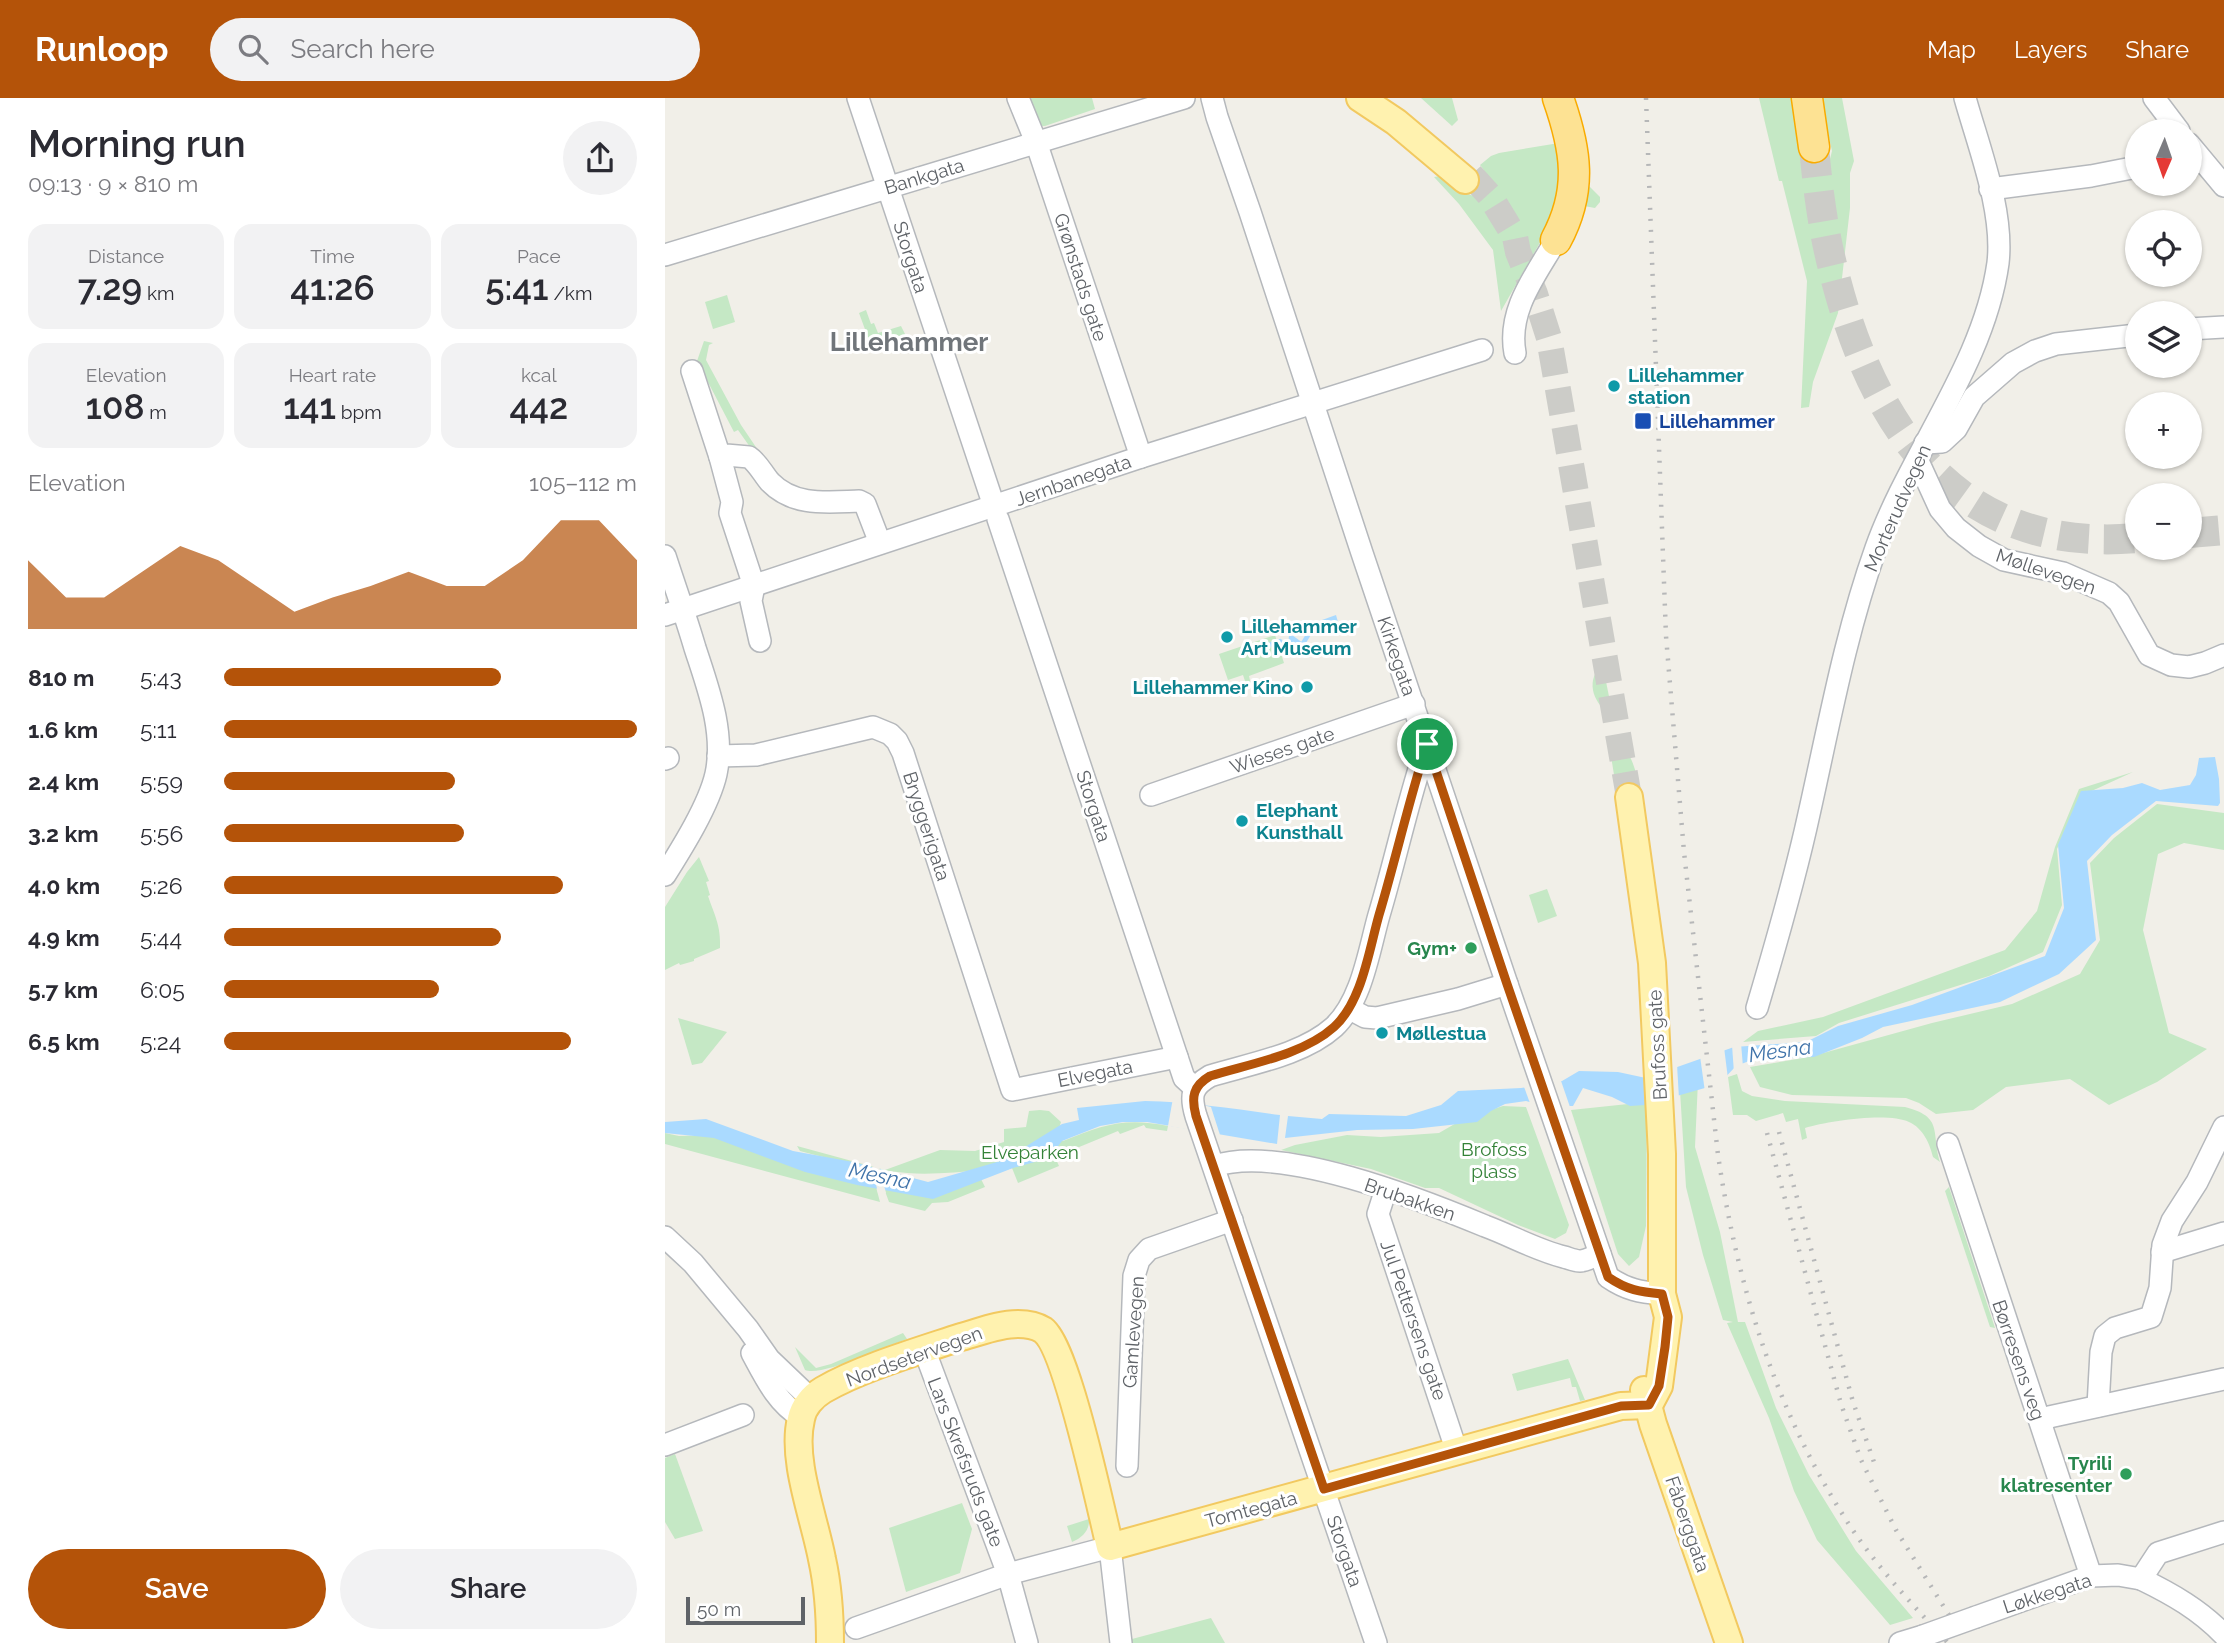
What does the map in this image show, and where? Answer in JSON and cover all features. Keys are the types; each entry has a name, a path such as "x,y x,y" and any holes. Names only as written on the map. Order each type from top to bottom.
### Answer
{"highway":[{"path":"1556,240 1569,211 1575,177 1573,149 1559,98"},
{"path":"1807,98 1814,146"}],"main road":[{"path":"1360,98 1468,177 1441,147 1389,98"},
{"name":"Brufoss gate","path":"1629,797 1649,927 1656,1024 1663,1154 1662,1294"},
{"path":"1649,1405 1659,1386 1665,1347 1668,1317 1662,1294"},
{"name":"Nordsetervegen","path":"806,1408 822,1390 855,1375 926,1357 999,1326 1033,1325 1045,1332 1054,1345 1076,1411 1110,1546"},
{"name":"Tomtegata","path":"1110,1546 1621,1406 1649,1405"},
{"name":"Fåberggata","path":"1649,1405 1653,1424 1729,1643"},
{"path":"806,1408 797,1447 824,1569 830,1643"}],"street":[{"name":"Storgata","path":"857,98 1184,1078 1194,1095 1214,1166 1375,1643"},
{"name":"Grønstads gate","path":"1019,98 1140,457"},
{"name":"Bankgata","path":"665,255 1184,98"},
{"name":"Kirkegata","path":"1212,98 1507,984 1608,1277 1623,1287 1662,1294"},
{"name":"Morterudvegen","path":"1757,1008 1806,827 1825,733 1861,590 1878,544 1981,331 1990,298 1998,258 1996,220 1965,98"},
{"path":"2154,98 2170,119"},
{"path":"2202,163 2224,186"},
{"path":"1990,189 2125,169"},
{"path":"1515,352 1512,330 1515,316 1556,240"},
{"path":"2202,328 2224,327"},
{"path":"1921,452 1942,442 1956,429 1974,397 2013,363 2056,344 2125,336"},
{"name":"Jernbanegata","path":"674,612 1140,457 1482,350"},
{"path":"692,371 720,457 731,502 730,513 754,586 751,601 760,641"},
{"name":"Møllevegen","path":"1921,452 1940,509 1956,528 1979,546 2004,560 2063,573 2109,593 2126,613 2149,656 2189,667 2224,655"},
{"path":"720,457 749,457 772,483 792,498 815,502 859,501 865,504 880,543"},
{"path":"665,556 674,612 708,689 715,721 717,756 711,790 665,875"},
{"name":"Wieses gate","path":"1151,795 1414,704"},
{"name":"Bryggerigata","path":"717,756 757,755 864,728 882,730 897,741 919,800 1012,1090"},
{"path":"1194,1095 1199,1083 1210,1076 1288,1052 1314,1041 1334,1027 1350,1009 1386,895 1427,744"},
{"path":"1350,1009 1365,1017 1377,1017 1458,999 1507,984"},
{"name":"Elvegata","path":"1012,1090 1177,1057"},
{"path":"2098,1406 2101,1352 2105,1336 2115,1328 2151,1317 2160,1288 2163,1245 2172,1221 2197,1182 2224,1127"},
{"name":"Børresens veg","path":"1948,1144 2091,1576"},
{"name":"Brubakken","path":"1214,1166 1244,1160 1323,1171 1386,1189 1489,1227 1542,1251 1579,1261 1600,1254"},
{"name":"Jul Pettersens gate","path":"1386,1189 1378,1214 1457,1452"},
{"name":"Gamlevegen","path":"1127,1466 1134,1276 1139,1260 1149,1249 1232,1220"},
{"path":"2162,1252 2224,1233"},
{"path":"665,1237 694,1263 806,1408"},
{"name":"Lars Skrefsruds gate","path":"926,1357 1008,1574 1027,1643"},
{"path":"2041,1423 2049,1418 2224,1378"},
{"path":"665,1445 743,1415"},
{"path":"2224,1532 2158,1553 2141,1578 2194,1608 2224,1635"},
{"path":"1110,1546 1121,1643"},
{"name":"Tomtegata","path":"856,1628 1008,1574 1110,1546"},
{"name":"Løkkegata","path":"1900,1643 2091,1576 2141,1578"}],"green space":[{"path":"1026,98 1092,98 1095,109 1045,126 1035,126"},
{"path":"1421,98 1452,98 1458,120 1452,126"},
{"path":"1759,98 1795,98 1810,163 1817,165 1830,159 1832,151 1820,98 1842,98 1854,161 1850,173 1850,208 1838,313 1813,382 1809,407 1801,408 1807,281"},
{"path":"1559,143 1562,182 1546,232 1501,311 1493,250 1459,204 1434,177 1446,175 1465,193 1479,195 1487,183 1480,165 1491,156"},
{"path":"1587,184 1600,197 1595,208 1584,206"},
{"path":"727,295 735,322 713,329 705,302"},
{"path":"866,310 878,333 901,326 908,340 873,351 859,313"},
{"path":"704,341 713,343 709,345 706,360 741,425 766,462 755,454 738,430 734,432 697,361"},
{"path":"1275,635 1284,663 1249,676 1251,685 1247,687 1243,675 1228,680 1219,654"},
{"path":"1601,666 1613,716 1601,706 1594,694 1593,680"},
{"path":"1608,737 1629,754 1640,795 1618,800"},
{"path":"2133,772 2083,795 2057,849 2062,905 2043,952 1989,976 1839,1023 1816,1036 1743,1042 1758,1031 1823,1017 2005,950 2037,911 2055,847 2079,789"},
{"path":"2157,804 2224,813 2224,850 2184,843 2158,854 2143,930 2169,1033 2207,1049 2157,1082 2109,1105 2070,1079 2006,1087 1973,1110 1936,1114 1906,1098 1792,1095 1760,1087 1750,1067 1809,1057 2012,1004 2080,974 2100,940 2090,863 2114,838"},
{"path":"699,857 709,881 706,882 710,895 708,896 718,926 720,948 694,961 680,965 679,963 665,970 665,907"},
{"path":"1547,889 1557,916 1538,923 1529,895"},
{"path":"678,1018 727,1032 702,1063 692,1065"},
{"path":"1737,1074 1742,1091 1752,1096 1785,1101 1905,1107 1917,1111 1926,1116 1934,1127 1940,1162 1933,1157 1922,1132 1909,1122 1899,1119 1842,1120 1815,1125 1805,1128 1807,1138 1802,1140 1798,1119 1786,1122 1783,1113 1756,1121 1747,1115 1733,1115 1728,1077"},
{"path":"1698,1081 1695,1147 1720,1232 1738,1322 1745,1322 1776,1408 1809,1475 1856,1551 1913,1618 1890,1625 1817,1540 1794,1491 1769,1418 1727,1323 1733,1322 1723,1320 1686,1187 1680,1091"},
{"path":"1647,1102 1646,1226 1639,1257 1629,1266 1618,1254 1571,1110"},
{"name":"Brofoss plass","path":"1503,1106 1526,1107 1569,1225 1566,1233 1555,1239 1439,1188 1425,1188 1371,1169 1281,1150 1347,1135 1381,1137 1439,1133 1465,1118"},
{"name":"Elveparken","path":"1029,1111 1049,1111 1061,1122 1056,1138 1063,1141 1114,1124 1139,1122 1168,1126 1167,1131 1146,1128 1144,1125 1120,1134 1118,1131 1055,1157 1059,1166 1018,1183 1012,1168 981,1179 985,1187 948,1202 932,1203 925,1211 889,1202 882,1183 931,1188 983,1170 926,1174 893,1172 800,1151 797,1146 885,1170 940,1150 975,1151 1004,1142 1004,1129 1026,1127"},
{"path":"665,1133 679,1136 715,1135 876,1187 880,1202 665,1144"},
{"path":"1949,1187 1995,1328 1990,1327 1945,1191"},
{"path":"903,1333 907,1339 855,1360 813,1371 805,1370 795,1347 816,1368"},
{"path":"1568,1359 1585,1400 1580,1401 1570,1378 1517,1391 1512,1374"},
{"path":"675,1454 703,1531 675,1539 665,1522 665,1458"},
{"path":"962,1503 972,1529 960,1573 906,1592 889,1528"},
{"path":"1089,1519 1085,1533 1072,1542 1067,1526"},
{"path":"1211,1618 1225,1643 1132,1643 1132,1639"}],"water":[{"path":"1336,615 1338,622 1310,632 1308,625"},
{"name":"Mesna","path":"2215,757 2219,779 2218,806 2156,801 2112,835 2087,861 2096,940 2059,974 2000,1002 1883,1027 1814,1057 1757,1058 1736,1066 1719,1084 1645,1105 1630,1106 1583,1088 1573,1106 1544,1106 1526,1101 1505,1104 1477,1122 1285,1138 1288,1116 1322,1119 1329,1114 1406,1116 1441,1105 1458,1091 1521,1088 1562,1081 1579,1071 1618,1072 1646,1078 1734,1047 1806,1042 1838,1026 1912,1005 2045,956 2064,908 2058,845 2081,791 2123,788 2142,783 2160,790 2190,785 2196,775 2199,758"},
{"name":"Mesna","path":"1145,1101 1196,1104 1280,1115 1277,1144 1147,1122 1123,1122 1100,1126 1062,1141 1049,1158 1013,1168 933,1199 805,1172 714,1138 665,1133 665,1122 706,1119 793,1151 853,1162 928,1182 1004,1160 1062,1124 1079,1120 1077,1108"}],"pier":[{"path":"1741,1043 1743,1067 1734,1073 1732,1045"},
{"path":"1724,1047 1728,1079 1720,1087 1705,1092 1700,1056"},
{"path":"1677,1064 1679,1099 1648,1108 1646,1074"},
{"path":"1560,1078 1571,1110 1544,1110 1531,1106 1523,1084"},
{"path":"1173,1098 1211,1107 1220,1135 1168,1126"},
{"path":"879,1166 886,1193 883,1194 878,1193 872,1167"}],"waterway":[{"path":"1243,654 1280,641 1288,648 1291,637 1302,645 1310,632"}],"tunnel":[{"path":"1814,147 1828,247 1844,308 1865,364 1891,416 1924,461 1965,497 2013,523 2070,537 2125,538"},
{"path":"1471,175 1490,196 1515,237 1549,338 1629,797"},
{"path":"2202,532 2224,530"}],"railway":[{"path":"1646,98 1666,636 1684,852 1718,1155 1726,1203 1736,1250 1762,1342 1797,1431 1843,1515 1866,1549 1892,1582 1948,1643"},
{"path":"1779,1132 1853,1402 1875,1465"},
{"path":"1767,1133 1841,1404 1861,1460 1896,1530 1957,1628"}],"place":[{"name":"Lillehammer station","path":"1614,386"},
{"name":"Lillehammer","path":"1643,421"},
{"name":"Lillehammer Art Museum","path":"1227,637"},
{"name":"Lillehammer Kino","path":"1307,687"},
{"name":"Elephant Kunsthall","path":"1242,821"},
{"name":"Gym+","path":"1471,948"},
{"name":"Møllestua","path":"1382,1033"},
{"name":"Tyrili klatresenter","path":"2126,1474"}],"district":[{"name":"Lillehammer","path":"909,342"}],"route":[{"path":"1427,744 1608,1277 1623,1287 1662,1294 1668,1317 1665,1347 1659,1386 1649,1405 1621,1406 1324,1489 1196,1116 1193,1093 1199,1083 1210,1076 1305,1046 1334,1027 1350,1009 1386,895 1427,744"}]}
